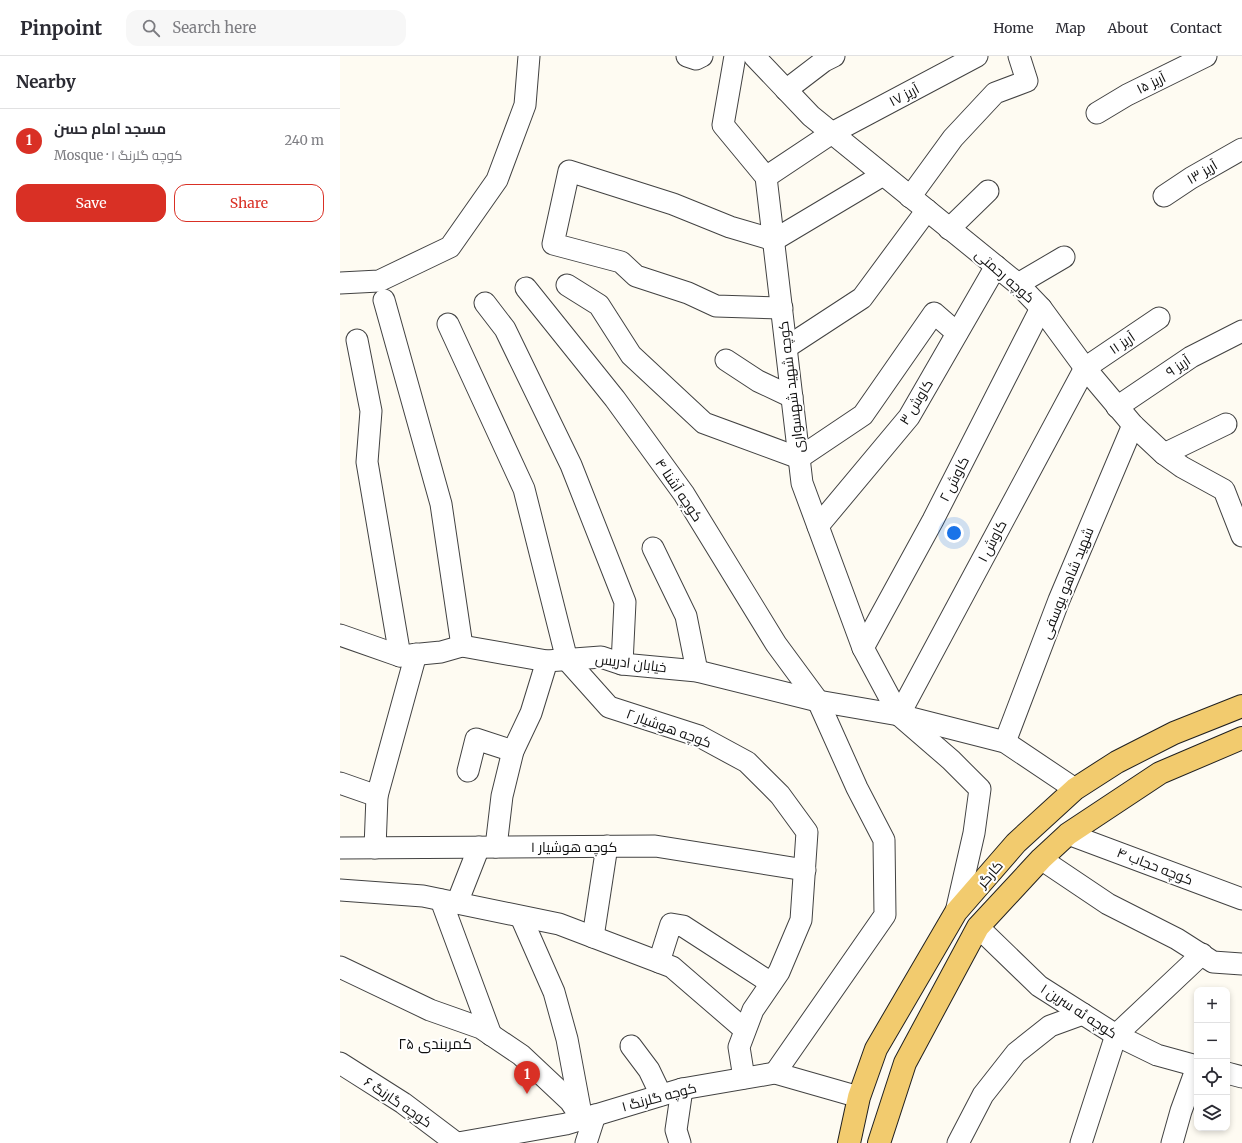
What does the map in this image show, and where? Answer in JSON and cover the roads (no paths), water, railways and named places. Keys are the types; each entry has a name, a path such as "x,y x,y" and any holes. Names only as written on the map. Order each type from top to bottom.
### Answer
{"main road":[{"name":"کارگر","path":"849,1143 859,1097 876,1049 956,912 1016,843 1075,789 1117,762 1174,733 1242,706"},
{"name":"کارگر","path":"879,1143 905,1063 978,927 1041,859 1068,834 1160,773 1239,742"}],"street":[{"path":"340,283 379,281 450,247 497,180 525,105 529,56"},
{"path":"687,56 696,59 702,56"},
{"path":"735,56 723,125 766,177"},
{"path":"786,90 824,61 834,56"},
{"name":"آریز ۱۷","path":"766,177 832,133 977,56"},
{"path":"910,197 953,138 995,92 1027,80 1019,56"},
{"name":"آریز ۱۵","path":"1097,113 1127,95 1206,56"},
{"name":"کوچه رحمتی","path":"761,58 786,90 811,116 1018,284 1041,308 1085,368 1133,425 1164,454 1182,467 1224,490 1242,536"},
{"name":"آریز ۱۳","path":"1164,196 1191,178 1242,149"},
{"path":"782,308 716,306 688,293 636,276 621,262 553,244 569,171 673,204 730,227 774,240 883,174"},
{"name":"کوچه شهید شهسواری","path":"766,177 802,483 864,648 899,715"},
{"path":"949,229 988,191"},
{"path":"786,347 862,298 927,210"},
{"path":"1018,284 1064,257"},
{"name":"کاوش ۳","path":"818,526 909,417 996,266"},
{"path":"568,284 599,305 631,355 704,423 799,458 863,415 934,313 957,333"},
{"name":"کوچه آشنا ۴","path":"526,288 615,399 684,494 776,644 818,701 857,788 884,840 885,915 824,1000 775,1073"},
{"path":"384,300 441,504 462,646"},
{"path":"485,303 505,329 571,465 625,602 622,664"},
{"name":"کاوش ۲","path":"864,648 933,520 1041,308"},
{"name":"آریز ۱۱","path":"1085,368 1159,318"},
{"path":"448,324 524,489 557,660 513,751 487,847 449,901"},
{"name":"آریز ۹","path":"1117,407 1192,357 1242,331"},
{"path":"357,340 371,412 366,462 408,655 377,796 375,848"},
{"path":"726,360 758,381 792,397"},
{"name":"کاوش ۱","path":"899,715 1085,368"},
{"path":"1164,454 1226,424"},
{"name":"شهید شاهو یوسفی","path":"1005,742 1059,600 1133,425"},
{"path":"653,548 686,616 697,671"},
{"name":"خیابان ادریس","path":"340,635 408,655 441,652 462,646 557,660 601,657 622,664 697,671 818,701 899,715 1005,742 1075,789"},
{"name":"کوچه هوشیار ۲","path":"557,660 610,707 699,736 747,762 780,795 807,832 801,920 779,972 753,1010 745,1030 739,1047 744,1078"},
{"path":"899,715 951,760 980,790 974,833 956,912"},
{"path":"468,771 476,739 513,751"},
{"path":"340,783 377,796"},
{"name":"کوچه حجاب ۴","path":"1068,834 1242,899"},
{"path":"593,937 607,846"},
{"name":"کوچه هوشیار ۱","path":"340,848 655,846 805,870"},
{"path":"1041,859 1108,904 1202,954 1213,962 1242,964"},
{"path":"340,890 423,896 559,924 672,967 745,1030"},
{"path":"449,901 491,1035"},
{"path":"521,917 554,992 589,1117 586,1143"},
{"path":"659,962 671,924 682,926 771,983"},
{"name":"کوچه ئه سرین ۱","path":"978,927 1039,986 1116,1035 1158,1055 1194,1065"},
{"path":"1081,1143 1116,1035 1202,954"},
{"path":"340,968 430,1010 481,1028 521,1055 589,1117"},
{"path":"958,1143 983,1095 1016,1053 1050,1026 1083,1014"},
{"path":"631,1046 648,1070 661,1095"},
{"name":"کوچه گارنگ ۶","path":"340,1063 403,1103 457,1143"},
{"name":"کوچه گلرنگ ۱","path":"457,1143 488,1140 566,1124 682,1089 775,1073 859,1097"},
{"path":"1172,1143 1181,1111 1194,1074"},
{"path":"1230,1074 1242,1077"},
{"path":"680,1143 676,1130 682,1089"}],"place":[{"name":"مسجد امام حسن","path":"527,1094"}],"district":[{"name":"کمربندی ۲۵","path":"435,1043"}]}
